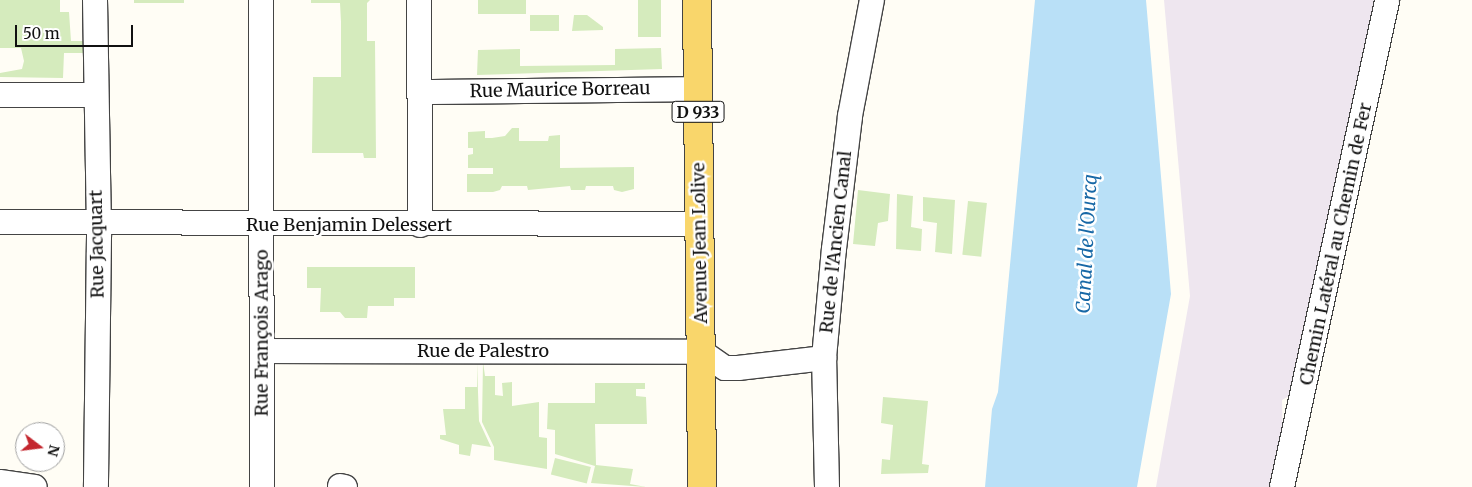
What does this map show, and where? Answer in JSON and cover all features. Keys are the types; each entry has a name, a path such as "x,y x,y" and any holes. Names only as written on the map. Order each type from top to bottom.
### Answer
{"main road":[{"name":"Avenue Jean Lolive","path":"697,0 702,487"}],"street":[{"name":"Rue Jacquart","path":"95,0 98,224 96,487"},
{"name":"Rue François Arago","path":"261,0 262,487"},
{"path":"420,0 420,224"},
{"name":"Rue de l'Ancien Canal","path":"828,487 824,358 841,177 872,0"},
{"name":"Chemin Latéral au Chemin de Fer","path":"1282,487 1387,0"},
{"name":"Rue Maurice Borreau","path":"421,92 698,89"},
{"path":"0,95 95,95"},
{"name":"Rue Benjamin Delessert","path":"0,222 262,225 699,224"},
{"name":"Rue de Palestro","path":"263,351 702,352"},
{"path":"702,352 725,368 824,358"},
{"path":"0,482 35,487"}],"shaded area":[{"path":"1164,0 1381,0 1291,395 1282,400 1283,452 1276,487 1156,487 1190,296"}],"green space":[{"path":"0,0 60,0 60,12 69,12 71,41 86,41 86,53 64,53 63,78 0,77 0,73 22,69 24,61 21,48 0,48"},
{"path":"134,0 184,0 184,3 134,3"},
{"path":"311,0 370,0 367,3 367,41 375,41 376,158 364,158 363,153 312,153 313,77 341,77 341,22 340,3 311,3"},
{"path":"478,0 526,0 526,14 478,14"},
{"path":"638,0 661,0 661,37 638,37"},
{"path":"530,15 559,15 559,31 530,31"},
{"path":"574,15 587,15 603,27 603,30 572,31"},
{"path":"661,48 662,69 477,75 478,50 520,49 520,66 615,65 615,49"},
{"path":"512,128 519,128 519,141 548,141 549,136 560,135 560,168 634,167 634,189 622,192 614,190 613,186 586,186 585,190 571,190 570,186 528,190 527,186 502,186 500,190 493,192 467,192 467,174 493,174 493,168 468,168 468,155 473,154 473,148 468,148 468,132 485,131 485,138 492,138 505,136"},
{"path":"858,190 890,194 888,221 878,223 875,246 853,244"},
{"path":"897,194 913,196 911,227 922,229 921,251 896,249"},
{"path":"923,197 955,200 952,254 935,252 937,223 923,221"},
{"path":"968,201 987,203 981,257 962,255"},
{"path":"307,267 415,267 415,298 394,298 394,306 368,306 367,318 345,318 340,312 320,312 321,288 307,288"},
{"path":"477,362 479,421 491,447 472,444 470,456 459,454 459,445 440,439 440,435 446,435 443,409 465,409 465,387 477,387"},
{"path":"483,362 485,376 495,376 495,395 503,396 502,383 512,382 512,406 539,402 539,437 547,438 547,469 494,460 494,447 482,422"},
{"path":"595,383 645,383 645,389 636,389 636,396 646,397 647,424 595,424 596,465 633,469 630,484 646,487 591,483 595,466 555,454 555,430 547,429 548,403 595,403"},
{"path":"883,397 928,401 922,464 929,465 928,473 881,474 882,459 890,460 893,425 881,423"},
{"path":"555,458 591,467 587,483 551,474"}],"water":[{"name":"Canal de l'Ourcq","path":"1035,0 1146,0 1171,294 1137,487 985,487 992,409 998,392"}]}
